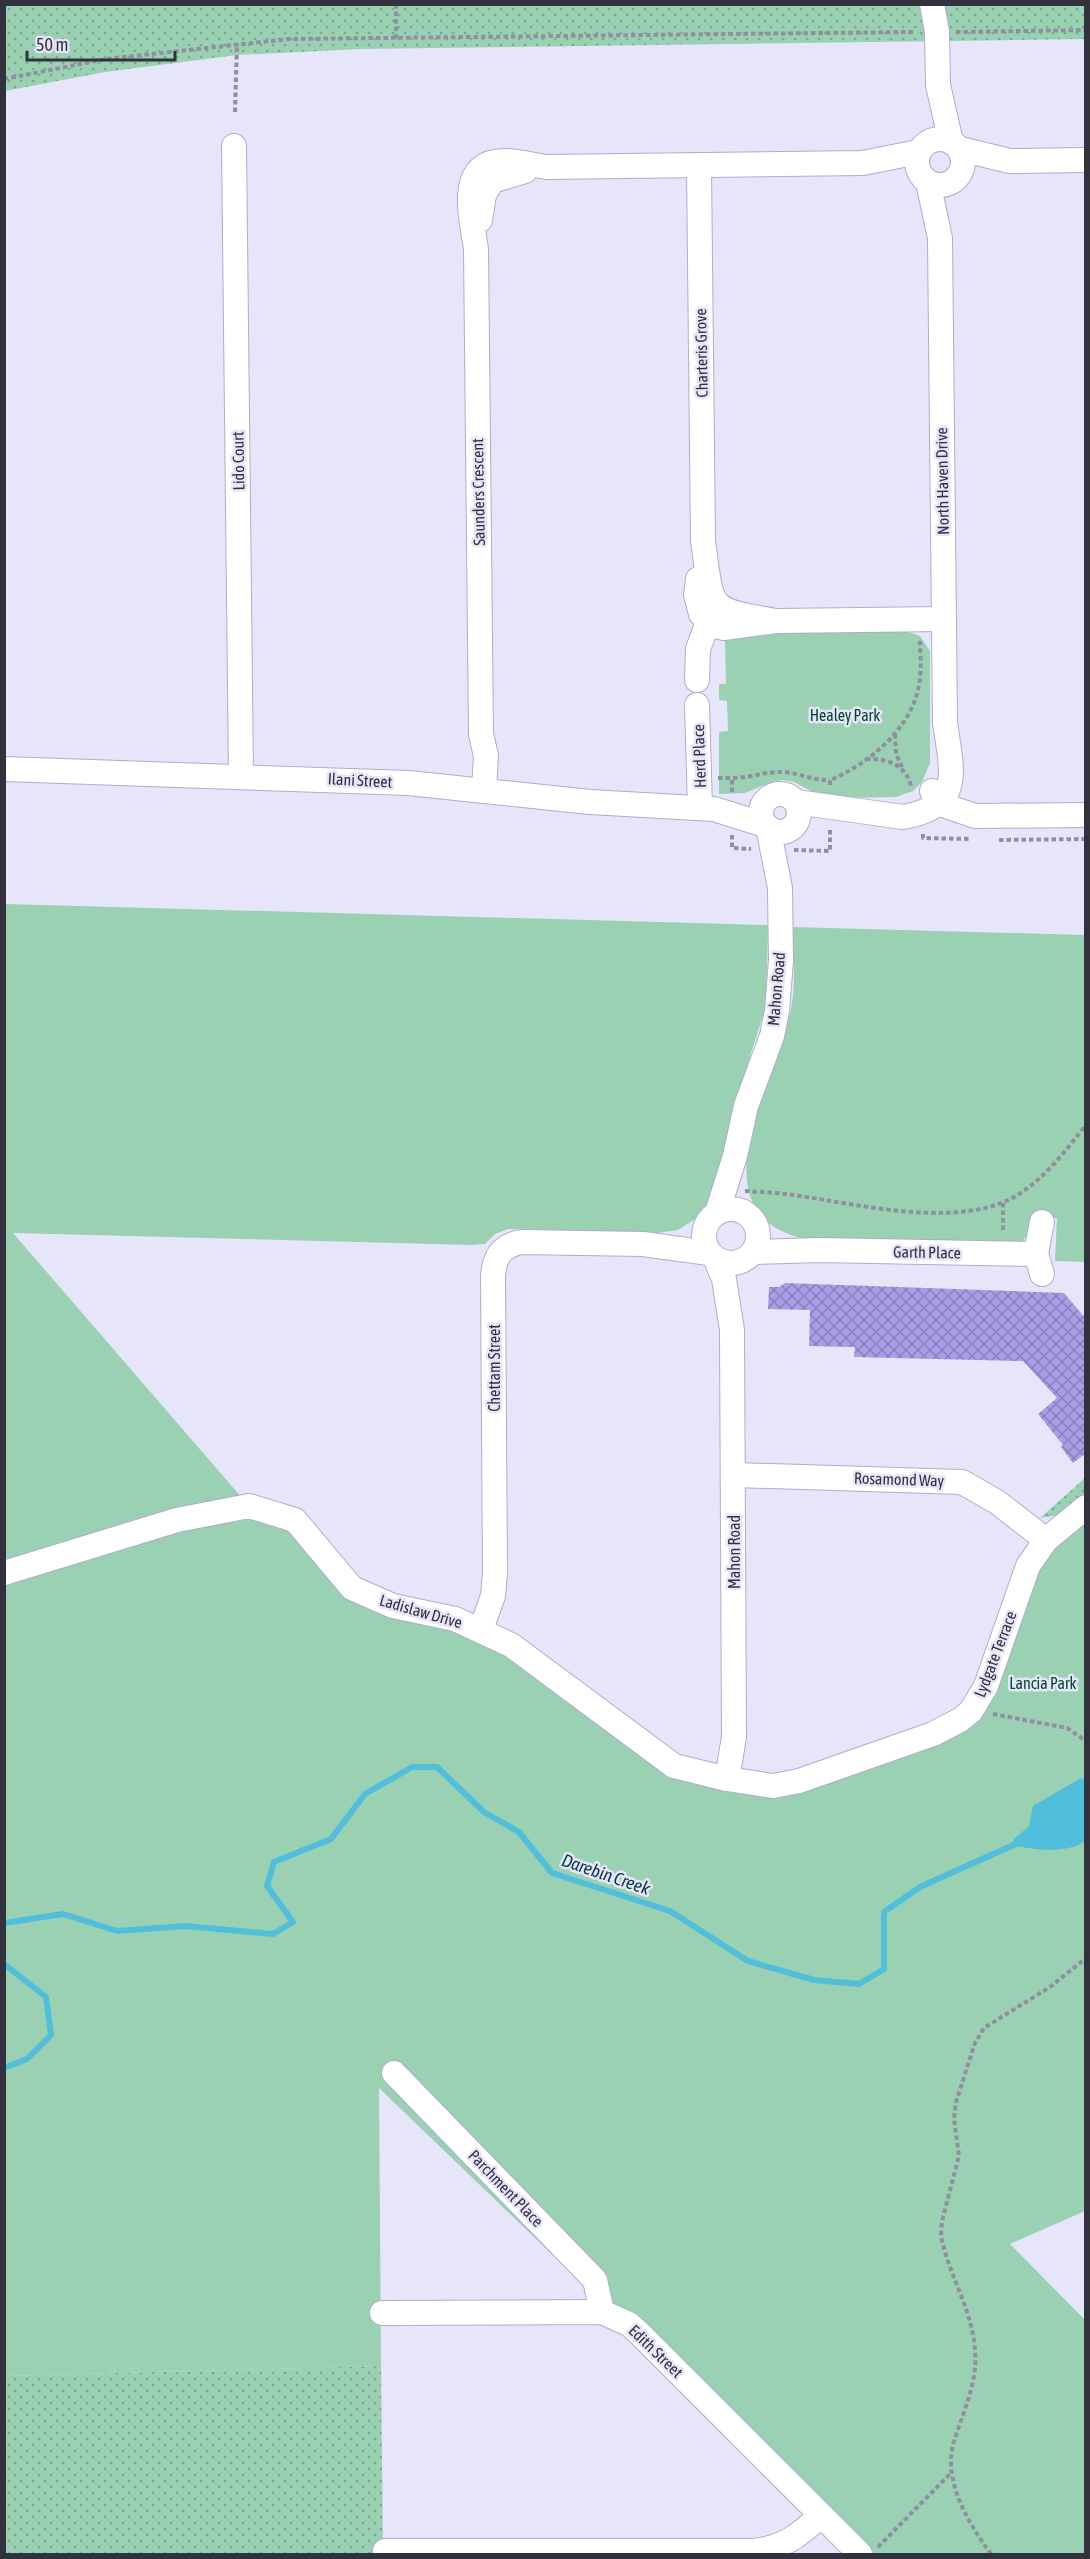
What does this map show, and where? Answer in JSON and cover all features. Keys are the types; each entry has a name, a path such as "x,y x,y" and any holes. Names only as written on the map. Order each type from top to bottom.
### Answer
{"street":[{"name":"North Haven Drive","path":"932,4 937,32 938,84 933,168 940,238 945,723 934,797"},
{"name":"North Haven Drive","path":"937,32 944,4"},
{"name":"North Haven Drive","path":"933,168 963,162 955,145 938,84"},
{"path":"1010,161 937,138 933,168 1010,161 1086,160"},
{"name":"Lido Court","path":"234,146 241,776"},
{"name":"Saunders Crescent","path":"476,789 481,734 476,249 469,191 471,180 486,165 504,161 546,167 863,163 933,168"},
{"name":"Charteris Grove","path":"699,166 703,541 696,596 701,614 708,621 724,628 776,621 944,619"},
{"name":"Charteris Grove","path":"703,541 712,597 716,604 733,614 776,621"},
{"path":"697,680 698,650 708,621"},
{"name":"Herd Place","path":"697,705 720,809"},
{"name":"Ilani Street","path":"4,769 343,779 476,789 625,805 720,809 785,795 795,817 784,832 774,838 720,809"},
{"path":"795,817 830,812 872,813 934,797 1003,816 1086,815"},
{"name":"Mahon Road","path":"711,1218 735,1156 746,1106 772,1036 777,1011 781,960 780,888 774,838 761,814 768,799"},
{"name":"Mahon Road","path":"732,1324 751,1240 735,1156"},
{"path":"734,1209 751,1240 730,1264 712,1256 703,1239 711,1218 734,1209"},
{"name":"Chettam Street","path":"644,1244 711,1218"},
{"name":"Garth Place","path":"751,1240 819,1250 1004,1254 1039,1264 1042,1222"},
{"name":"Chettam Street","path":"481,1629 493,1596 495,1573 493,1277 497,1257 502,1249 521,1242 644,1244 712,1256"},
{"name":"Mahon Road","path":"712,1256 724,1279 732,1324 734,1737 727,1779"},
{"name":"Rosamond Way","path":"734,1475 957,1481 997,1502 1046,1540"},
{"name":"Ladislaw Drive","path":"4,1573 177,1520 249,1506 295,1520 352,1588 393,1606 455,1619 481,1629 511,1645 674,1766 727,1779"},
{"name":"Lydgate Terrace","path":"727,1779 773,1786 799,1781 933,1734 960,1720 978,1702 1028,1566 1046,1540 1086,1507"},
{"name":"Parchment Place","path":"394,2073 595,2280 602,2312"},
{"name":"Edith Street","path":"382,2313 602,2312 629,2324 860,2554"},
{"path":"385,2551 753,2551 790,2542 821,2515"}],"path":[{"path":"396,4 396,39"},
{"path":"4,79 106,59 289,39 1086,30"},
{"path":"235,112 237,44"},
{"path":"830,780 830,851 774,838 732,848 720,809 732,778 785,772 810,780 830,780 866,759 895,733 914,704 919,684 920,619"},
{"path":"895,733 896,754 902,768"},
{"path":"866,759 885,760 902,768 934,797"},
{"path":"743,1191 922,1212 967,1210 1003,1203 1037,1180 1086,1125"},
{"path":"1003,1203 1004,1254"},
{"path":"978,1702 996,1716 1067,1728 1086,1741"},
{"path":"991,2554 969,2520 957,2494 952,2473 953,2444 970,2397 975,2366 972,2330 941,2235 942,2221 959,2156 954,2120 960,2085 975,2043 984,2028 1050,1987 1086,1958"},
{"path":"870,2554 952,2473"}],"green space":[{"path":"5,5 1085,5 1085,39 361,49 237,55 105,72 5,91"},
{"name":"Healey Park","path":"905,631 920,636 930,651 930,763 922,782 913,791 896,797 841,798 820,796 794,782 783,780 771,782 745,793 719,794 719,732 728,731 727,701 719,700 719,684 726,684 725,639 766,633"},
{"name":"Lancia Park","path":"5,904 768,925 766,1006 731,1116 723,1166 712,1203 697,1218 678,1230 657,1233 508,1229 495,1234 485,1244 471,1245 13,1233 249,1506 295,1520 376,1599 376,1613 466,1634 504,1653 667,1775 768,1798 783,1796 938,1744 960,1734 976,1722 989,1704 1043,1560 1085,1521 1085,2211 1010,2244 1085,2320 1085,2554 875,2554 637,2316 616,2304 593,2301 587,2288 379,2088 381,2366 5,2376"},
{"path":"792,927 1085,935 1085,1262 1055,1261 1057,1218 1033,1217 1031,1231 1020,1244 814,1241 797,1237 767,1222 751,1199 746,1171 758,1106 789,1018 794,972"},
{"path":"1085,1478 1085,1493 1059,1515 1040,1518"},
{"path":"381,2366 383,2554 5,2554 4,2376"}],"water":[{"path":"1085,1778 1085,1841 1060,1849 1013,1845 1013,1840 1029,1826 1033,1806 1079,1779"}],"building":[{"path":"785,1283 1064,1293 1086,1319 1086,1453 1073,1463 1061,1447 1063,1445 1038,1414 1057,1398 1023,1361 854,1357 855,1347 809,1346 810,1310 768,1309 769,1287 779,1287"}],"waterway":[{"name":"Darebin Creek","path":"4,1923 63,1914 117,1931 185,1926 273,1934 293,1922 267,1886 274,1862 331,1839 365,1794 412,1767 437,1767 484,1812 519,1832 552,1873 670,1911 748,1961 814,1980 859,1984 884,1969 884,1912 920,1887 1020,1842"},
{"name":"Darebin Creek","path":"4,1964 46,1997 51,2035 27,2059 4,2068"}]}
